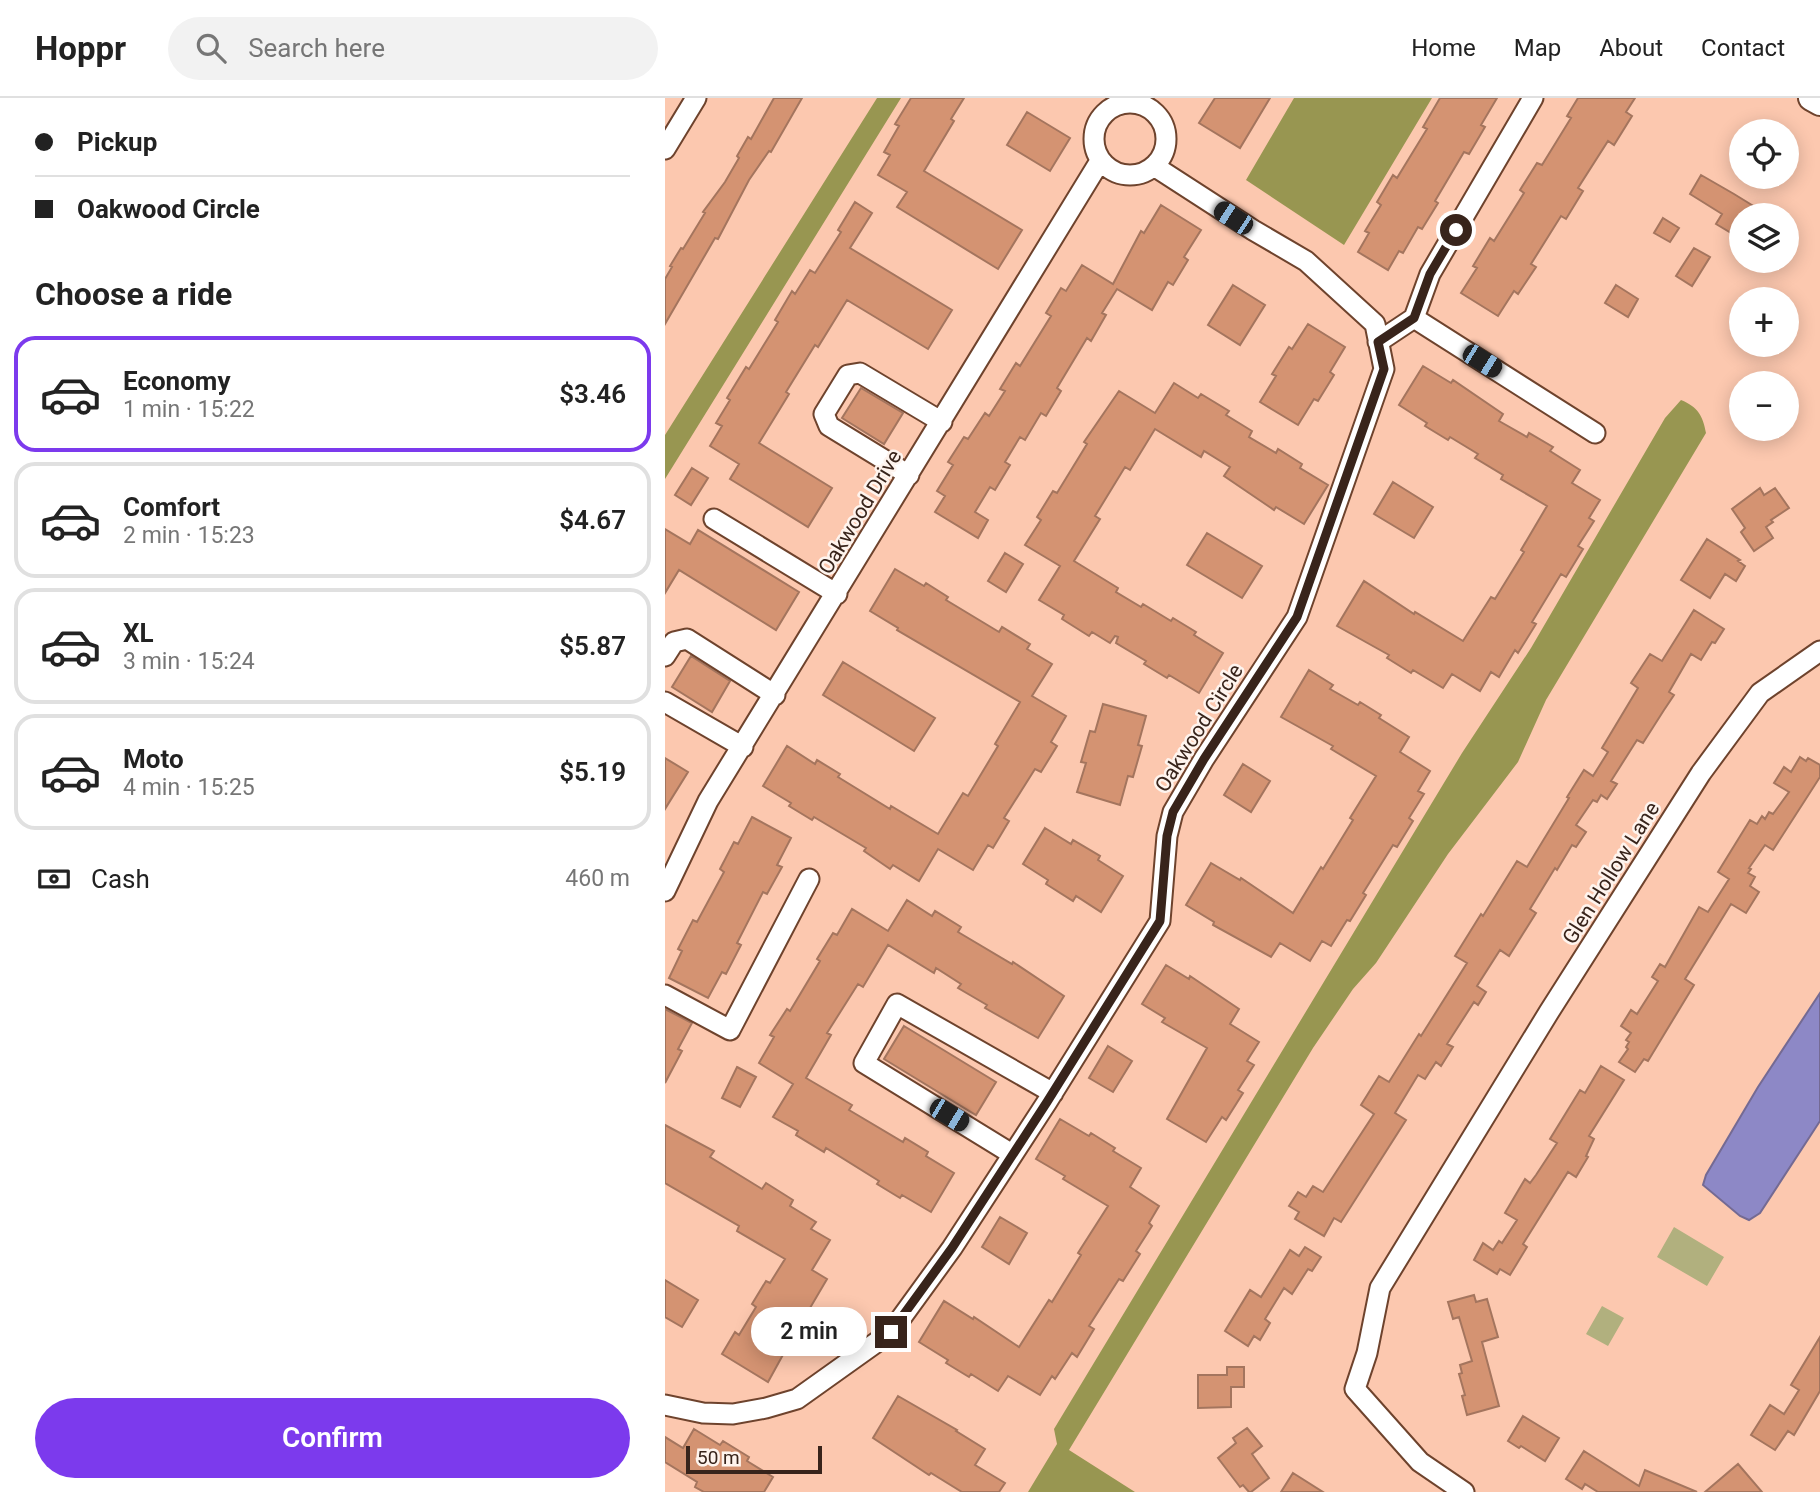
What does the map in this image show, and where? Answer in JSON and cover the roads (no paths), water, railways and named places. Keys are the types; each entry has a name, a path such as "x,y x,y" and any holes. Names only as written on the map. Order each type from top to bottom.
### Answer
{"street":[{"path":"665,149 696,98"},
{"path":"1378,342 1414,318 1430,274 1532,98"},
{"path":"1811,98 1820,103"},
{"path":"1124,100 1155,104 1166,136 1165,148 1154,166 1141,174 1130,176 1107,168 1094,148 1093,137 1102,115 1124,100"},
{"name":"Oakwood Drive","path":"665,891 708,801 1100,161"},
{"name":"Oakwood Circle","path":"665,1405 703,1413 733,1414 797,1399 891,1332 952,1248 1160,921 1167,836 1173,812 1183,791 1297,617 1384,369 1374,324 1305,261 1154,166"},
{"path":"1414,318 1595,433"},
{"path":"909,475 829,426 824,414 848,375 860,373 941,422"},
{"path":"714,519 837,594"},
{"path":"665,656 674,642 687,639 775,695"},
{"name":"Glen Hollow Lane","path":"1464,1492 1420,1462 1355,1390 1367,1353 1380,1288 1701,773 1761,693 1820,652"},
{"path":"665,702 743,747"},
{"path":"665,995 730,1030 809,879"},
{"path":"1012,1154 864,1063 897,1004 1053,1093"}]}
